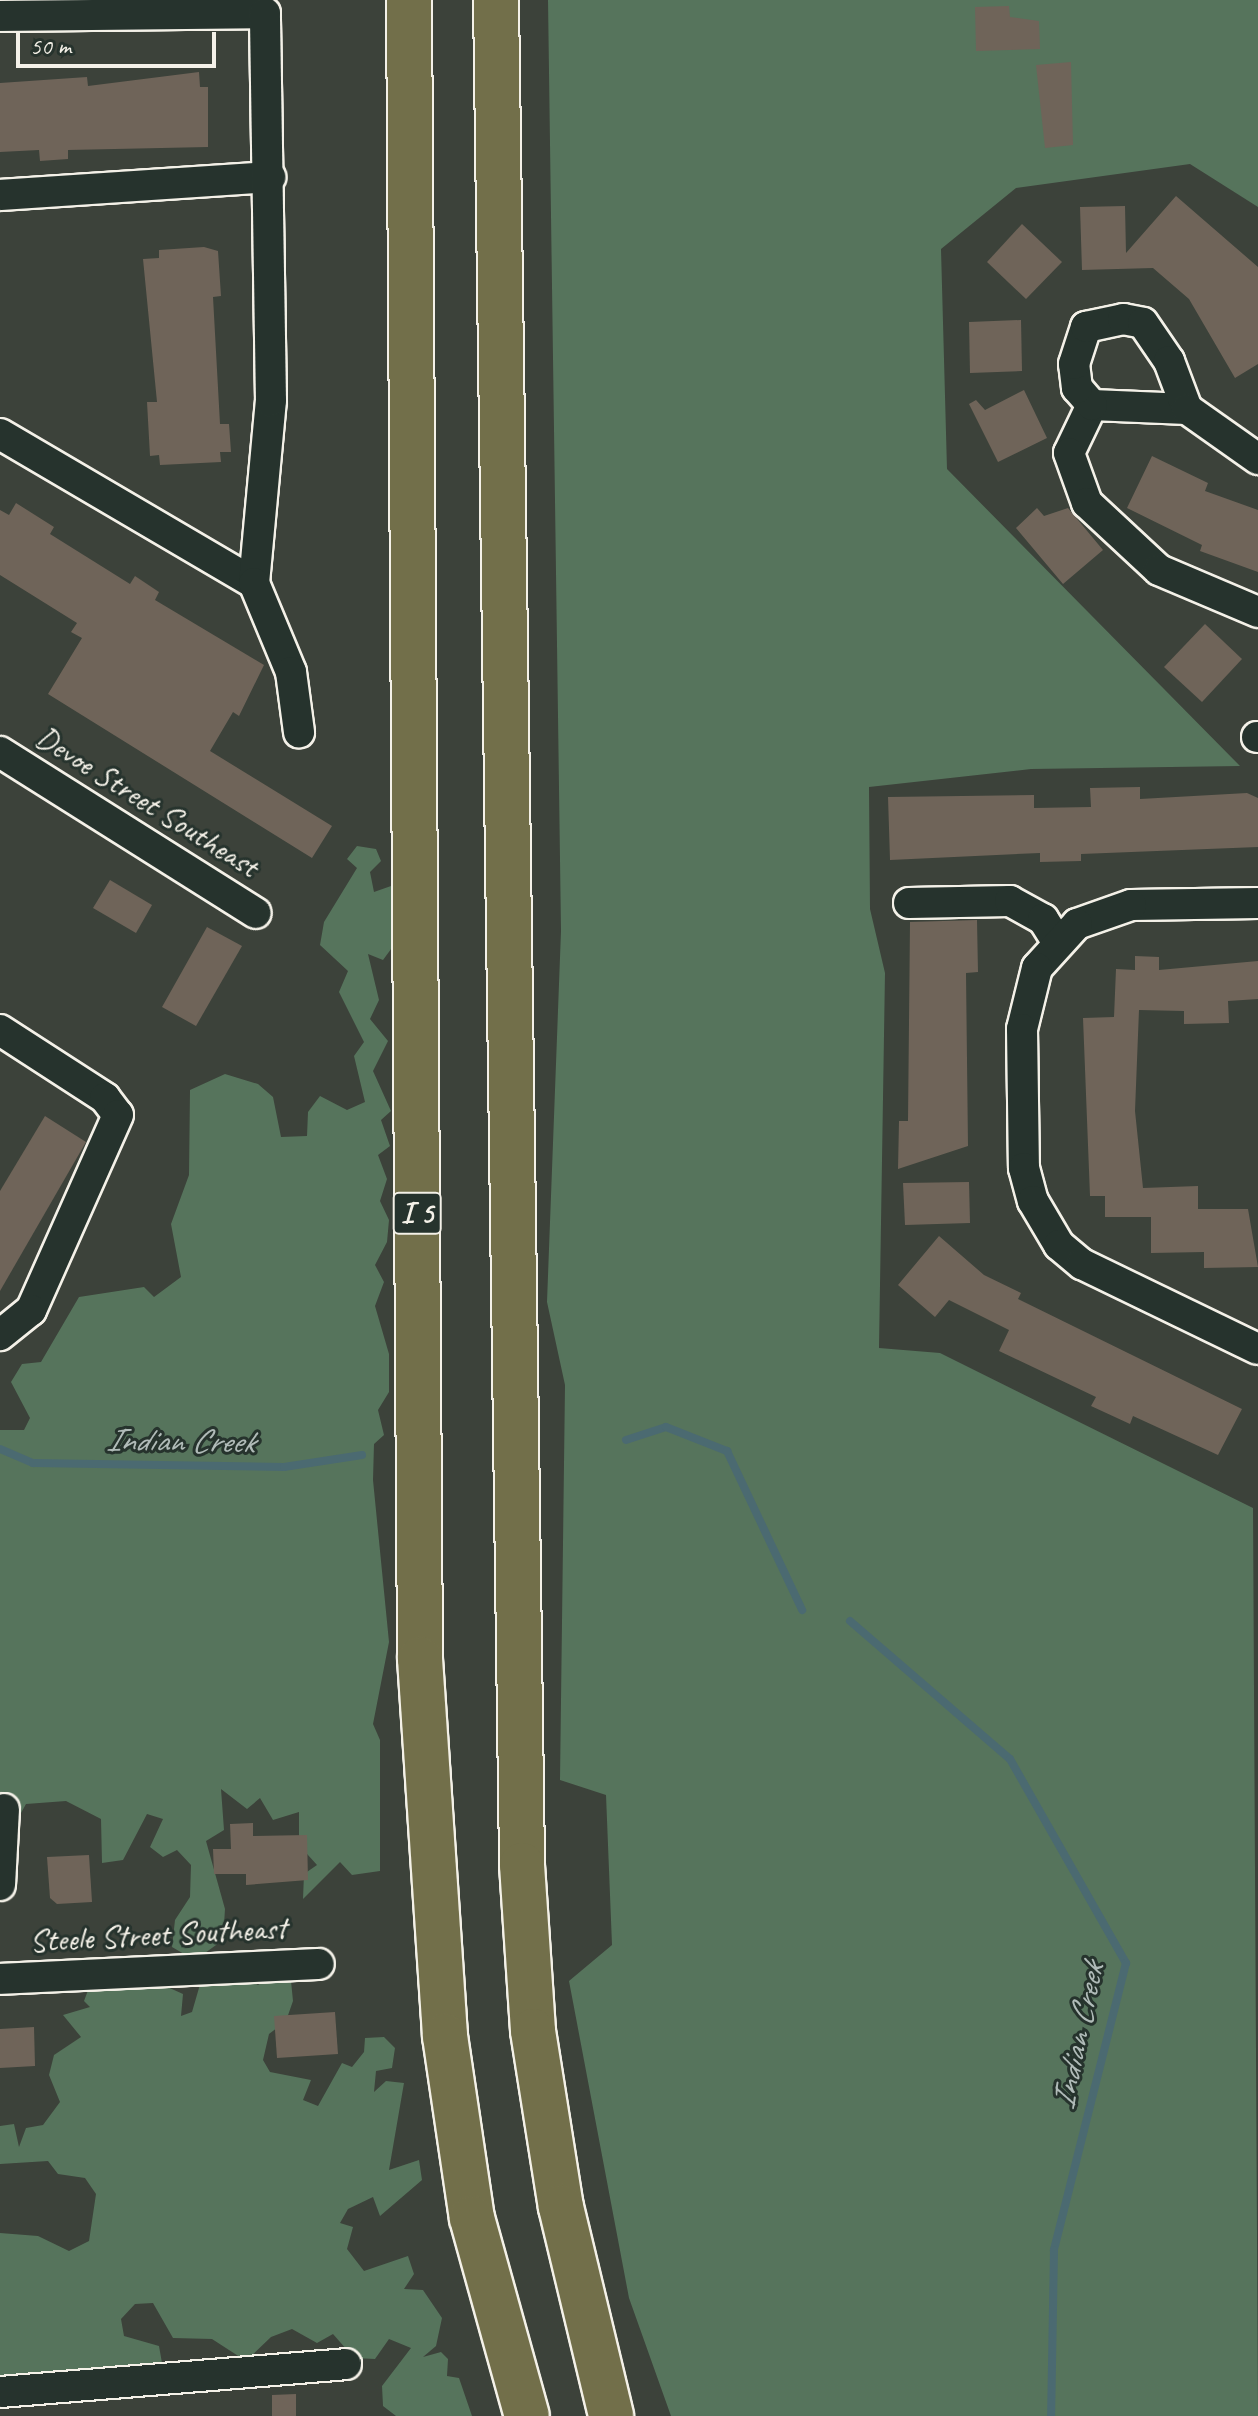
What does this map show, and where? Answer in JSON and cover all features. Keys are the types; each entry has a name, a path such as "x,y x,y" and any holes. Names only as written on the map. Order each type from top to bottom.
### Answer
{"highway":[{"name":"I 5","path":"409,0 420,1659 445,2036 472,2218 527,2416"},
{"path":"496,0 521,1851 533,2031 561,2207 611,2416"}],"street":[{"path":"18,10 276,6 270,177 271,401 254,583 291,672 299,732"},
{"path":"0,195 270,177"},
{"path":"1187,409 1092,405 1077,388 1077,344 1086,327 1123,319 1155,334 1187,409 1258,459"},
{"path":"1092,405 1069,453 1087,503 1159,570 1258,612"},
{"path":"0,434 254,583"},
{"name":"Devoe Street Southeast","path":"0,752 256,913"},
{"path":"909,903 1010,901 1043,919 1057,941"},
{"path":"1258,903 1131,905 1102,911 1057,941 1037,968 1022,1029 1024,1168 1043,1223 1082,1264 1258,1349"},
{"path":"0,1030 105,1098 118,1115 31,1310 0,1335"},
{"path":"0,1885 4,1809"},
{"name":"Steele Street Southeast","path":"0,1979 319,1964"},
{"path":"9,2400 346,2364"}],"green space":[{"path":"548,0 1258,0 1258,207 1190,164 1016,188 941,249 947,469 1240,766 1031,769 869,787 870,909 885,973 879,1348 940,1353 1253,1508 1258,2416 671,2416 629,2298 569,1981 612,1945 606,1795 560,1780 565,1385 547,1302 561,931"},
{"path":"357,846 376,849 381,861 370,872 374,892 391,886 397,941 383,960 368,954 379,1000 370,1019 388,1041 373,1071 391,1111 381,1120 390,1146 378,1155 387,1179 380,1201 389,1220 387,1242 375,1265 384,1282 375,1306 389,1354 389,1392 378,1410 384,1435 374,1444 373,1480 389,1642 373,1724 380,1740 380,1871 352,1875 340,1862 303,1899 304,1874 317,1865 299,1845 299,1812 273,1820 260,1798 247,1809 221,1789 224,1830 206,1841 225,1909 223,1940 205,1953 184,1954 172,1947 175,1920 190,1897 191,1865 177,1850 163,1857 150,1847 163,1819 147,1814 123,1860 102,1863 101,1819 66,1801 26,1804 16,1822 16,1853 0,1859 0,1430 24,1430 30,1418 11,1382 22,1364 41,1362 79,1297 144,1287 154,1297 181,1277 171,1224 189,1175 190,1090 225,1074 258,1084 273,1097 281,1137 307,1136 308,1112 320,1096 347,1110 365,1102 354,1056 364,1042 339,992 348,971 320,945 324,922 357,868 347,859"},
{"path":"276,1972 291,1981 293,2001 286,2021 269,2034 263,2060 270,2072 311,2080 303,2100 318,2106 342,2063 352,2067 364,2052 365,2038 384,2037 395,2048 392,2068 376,2071 374,2092 386,2081 404,2083 389,2170 419,2160 422,2180 380,2216 373,2197 348,2209 340,2223 353,2227 347,2249 364,2271 408,2256 414,2274 404,2289 423,2290 442,2318 436,2346 423,2357 441,2352 448,2359 447,2376 459,2378 472,2416 396,2416 383,2406 382,2386 411,2348 389,2339 375,2359 354,2358 333,2334 317,2343 292,2329 271,2337 246,2361 212,2339 173,2338 153,2303 135,2304 121,2319 124,2336 159,2346 162,2363 149,2386 0,2389 0,2233 38,2236 69,2251 89,2241 96,2194 85,2178 58,2174 48,2161 0,2164 0,2126 14,2124 19,2147 26,2128 43,2125 60,2102 49,2075 54,2055 81,2037 63,2015 90,2007 84,2001 90,1985 154,1981 183,1994 181,2016 192,2012 201,1981 242,1976 258,1985"}],"building":[{"path":"1009,6 1010,17 1039,21 1040,49 976,51 975,7"},
{"path":"1071,62 1073,145 1045,148 1036,65"},
{"path":"199,72 200,87 208,87 208,147 68,150 68,159 40,161 39,150 0,152 0,83 87,77 88,86"},
{"path":"1176,196 1258,267 1258,364 1235,378 1189,299 1153,268 1082,270 1080,207 1125,206 1126,253"},
{"path":"1022,224 1062,262 1026,299 987,262"},
{"path":"204,247 218,251 221,296 213,297 220,424 229,424 231,452 220,452 221,462 160,465 159,455 150,456 147,402 157,402 143,259 159,258 159,250"},
{"path":"1021,320 1022,371 970,373 969,322"},
{"path":"1024,390 1047,438 998,462 969,404 976,400 985,410"},
{"path":"1152,456 1208,483 1205,491 1258,510 1258,572 1200,551 1202,545 1127,508"},
{"path":"16,503 54,527 50,534 130,584 135,576 159,592 155,600 264,665 239,716 233,712 210,751 332,826 312,858 48,694 82,638 71,632 77,623 0,575 0,510 9,515"},
{"path":"1037,508 1044,516 1068,508 1103,550 1063,584 1016,528"},
{"path":"1205,624 1242,659 1202,702 1164,667"},
{"path":"1140,787 1140,799 1247,793 1258,798 1258,847 1081,854 1081,861 1040,862 1040,853 890,860 888,797 1034,795 1034,808 1091,807 1090,788"},
{"path":"110,880 152,905 136,933 93,908"},
{"path":"977,920 978,972 966,973 968,1146 898,1169 899,1121 908,1121 910,922"},
{"path":"207,927 242,946 196,1026 162,1007"},
{"path":"1135,956 1159,957 1159,970 1258,961 1258,999 1228,1001 1229,1023 1184,1024 1184,1011 1139,1010 1135,1111 1143,1188 1198,1186 1198,1209 1248,1209 1258,1267 1204,1268 1204,1252 1151,1253 1151,1217 1105,1217 1105,1196 1090,1196 1083,1018 1114,1017 1116,969 1135,970"},
{"path":"45,1116 86,1142 0,1291 0,1191"},
{"path":"969,1182 970,1223 905,1225 903,1183"},
{"path":"939,1236 984,1275 1021,1293 1018,1299 1242,1409 1218,1455 1133,1416 1130,1424 1091,1406 1096,1397 999,1351 1009,1330 949,1300 935,1317 898,1285"},
{"path":"253,1823 253,1836 307,1835 308,1880 246,1885 246,1874 214,1874 213,1849 231,1849 230,1824"},
{"path":"89,1855 92,1902 57,1904 50,1898 47,1857"},
{"path":"335,2012 338,2054 277,2058 274,2016"},
{"path":"34,2027 35,2066 0,2068 0,2029"},
{"path":"296,2394 296,2416 272,2416 272,2395"}],"waterway":[{"name":"Indian Creek","path":"626,1440 666,1427 727,1451 802,1610"},
{"name":"Indian Creek","path":"0,1449 33,1463 284,1467 362,1455"},
{"name":"Indian Creek","path":"850,1621 1010,1759 1126,1963 1054,2250 1051,2416"}]}
